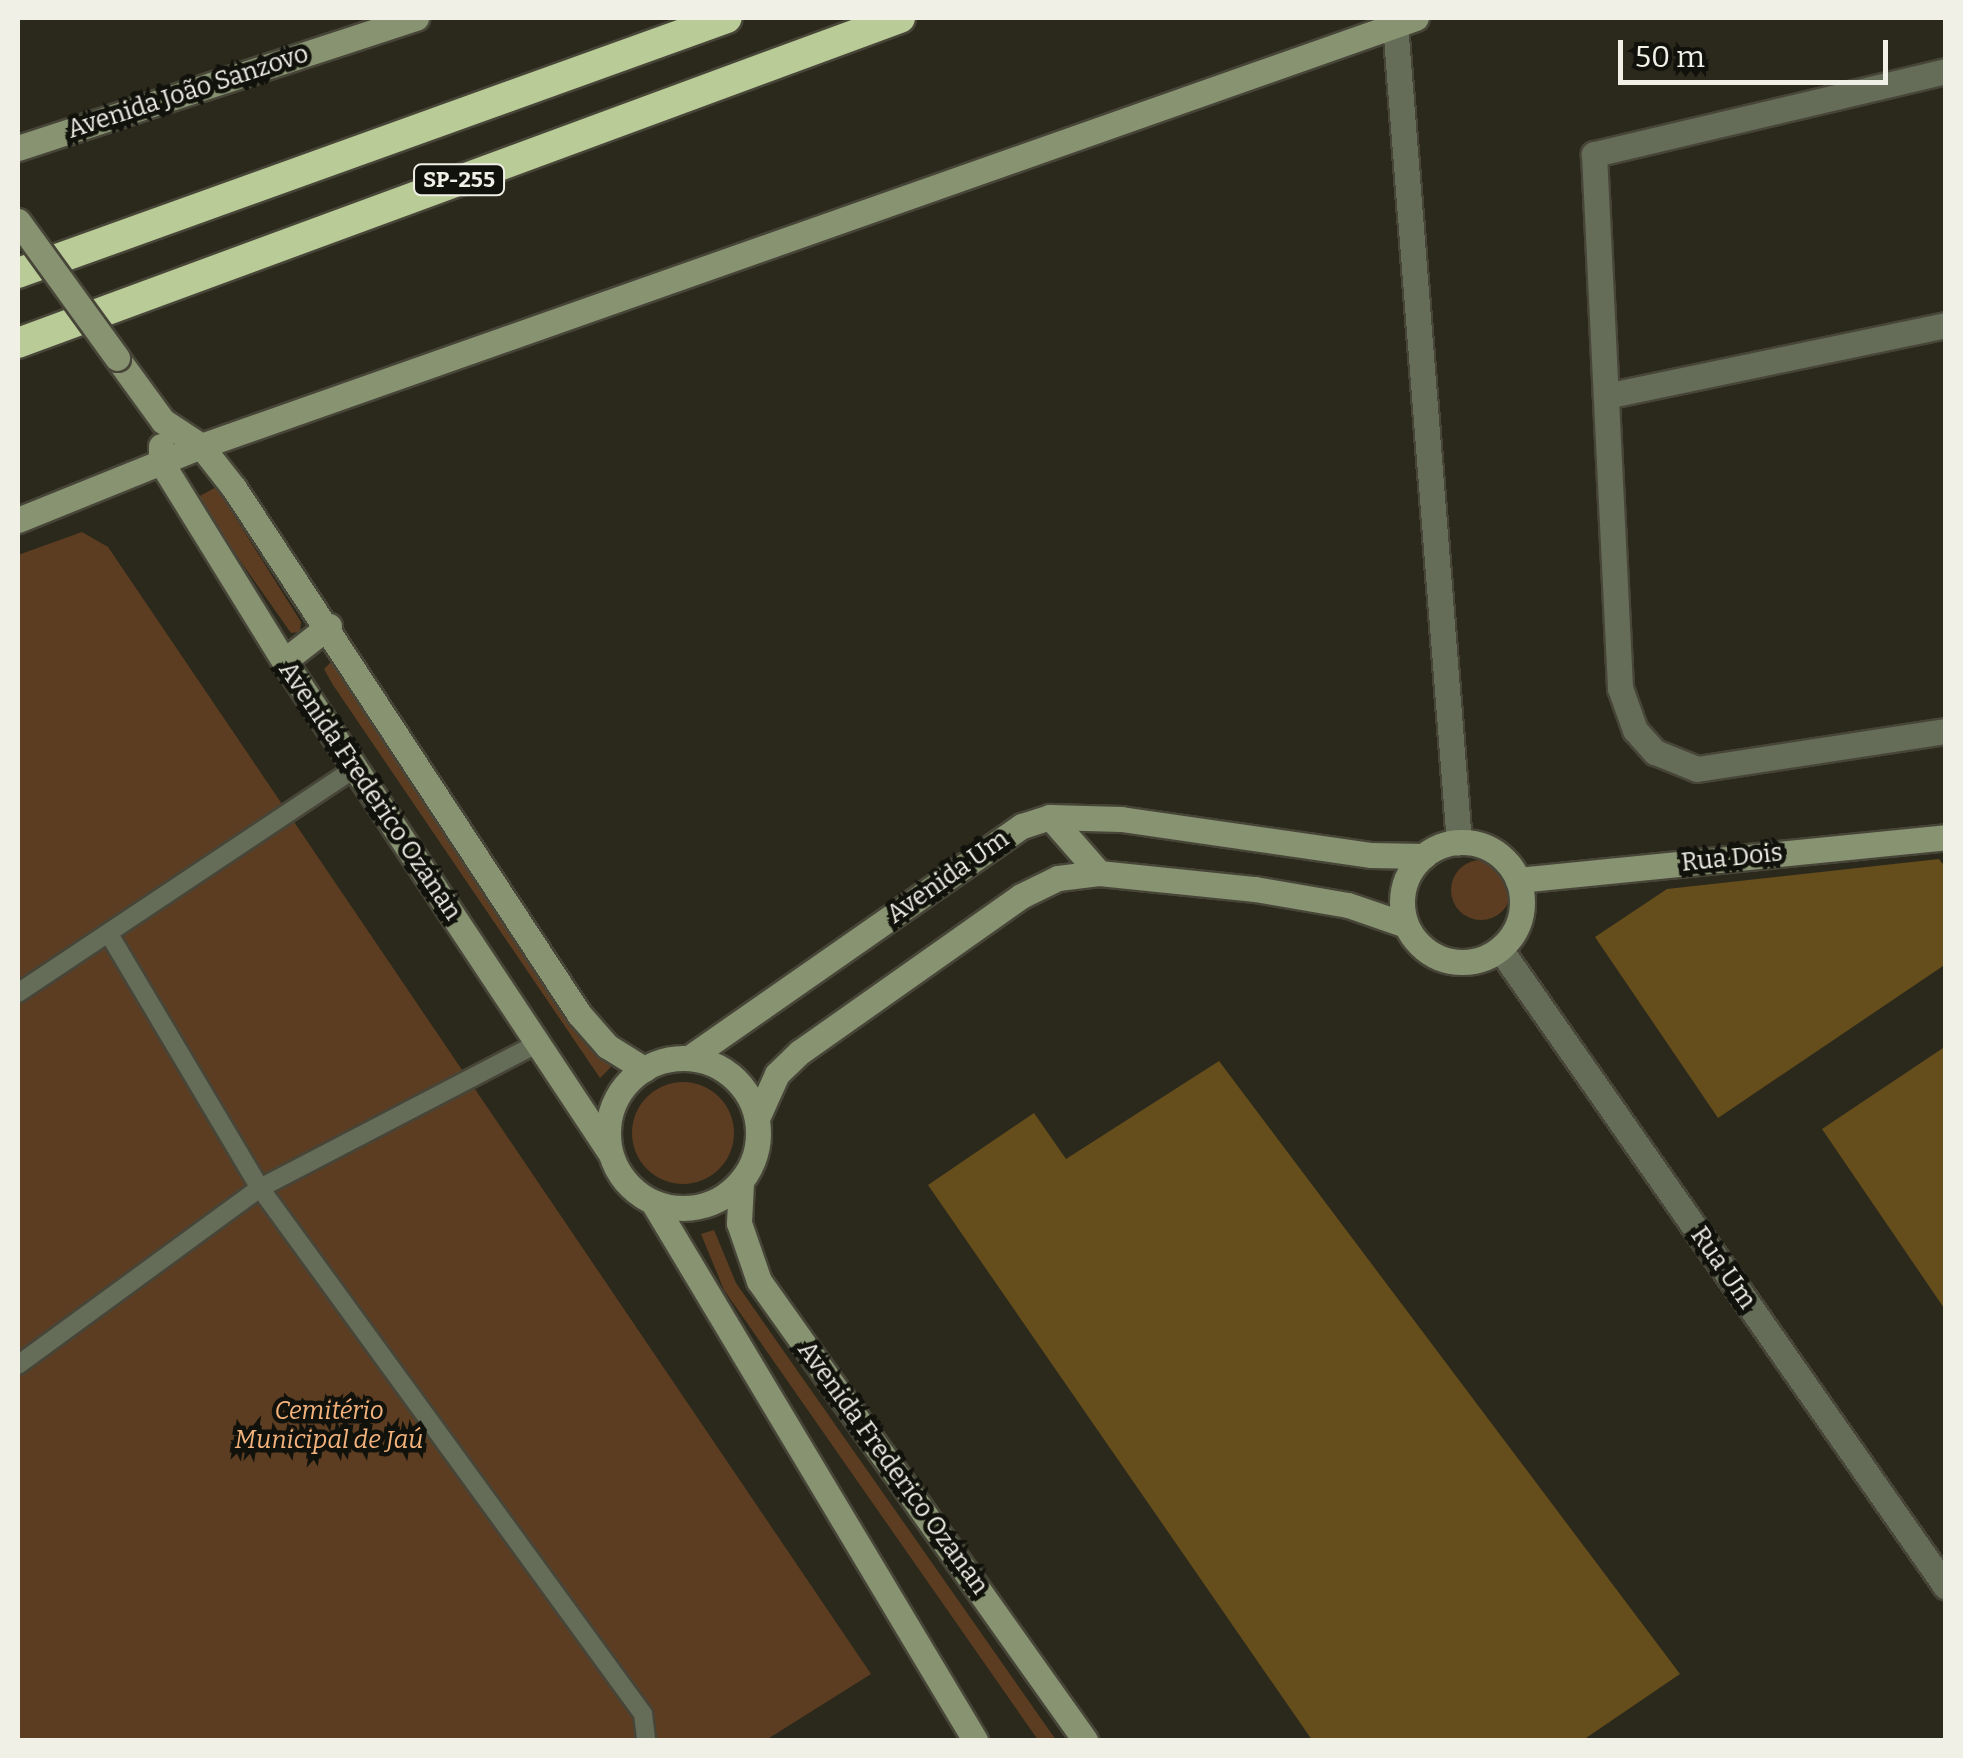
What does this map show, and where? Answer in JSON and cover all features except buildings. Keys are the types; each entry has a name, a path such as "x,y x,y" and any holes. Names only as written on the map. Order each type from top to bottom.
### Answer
{"highway":[{"name":"SP-255","path":"18,273 727,18"},
{"name":"SP-255","path":"18,342 900,18"}],"main road":[{"name":"Avenida João Sanzovo","path":"18,148 416,18"},
{"path":"18,520 201,446 1406,20"},
{"name":"Avenida Frederico Ozanan","path":"18,221 163,420 201,446 329,626 579,1014 607,1046 644,1069"},
{"path":"160,462 163,420"},
{"name":"Avenida Frederico Ozanan","path":"160,462 284,661 609,1151"},
{"path":"284,661 329,626"},
{"path":"1050,817 1099,873"},
{"name":"Avenida Um","path":"689,1058 1022,826 1050,817 1121,819 1371,854 1424,856"},
{"name":"Rua Dois","path":"1518,880 1946,836"},
{"path":"654,1204 701,1207 741,1183 754,1163 758,1116 777,1074 832,1030 1021,896 1058,878 1099,873 1255,889 1348,905 1406,924 1429,953 1447,960 1484,959 1500,949 1520,918 1518,880 1495,852 1459,842 1424,856 1404,888 1406,924"},
{"path":"758,1116 733,1076 689,1058 644,1069 613,1104 609,1151 634,1191 654,1204 975,1740"},
{"name":"Avenida Frederico Ozanan","path":"741,1183 739,1223 759,1282 1085,1740"}],"street":[{"path":"1406,20 1459,842"},
{"path":"1946,72 1594,154 1620,688 1627,717 1644,742 1668,760 1697,769 1946,731"},
{"path":"1606,396 1946,324"},
{"name":"Rua Um","path":"1500,949 1946,1587"}],"lane":[{"path":"18,993 355,768"},
{"path":"109,934 260,1188 643,1714 646,1740"},
{"path":"18,1366 260,1188 538,1043"}],"green space":[{"path":"222,484 230,509 301,622 300,632 291,633 196,498"},
{"name":"Cemitério Municipal de Jaú","path":"82,532 108,547 871,1674 766,1740 18,1740 18,555"},
{"path":"333,660 569,1020 611,1067 600,1078 333,685 324,669"},
{"path":"1481,860 1502,869 1511,890 1502,911 1481,920 1460,911 1451,890 1460,869"},
{"path":"683,1082 703,1086 719,1097 730,1113 734,1133 730,1153 719,1169 703,1180 683,1184 663,1180 647,1169 636,1153 632,1133 636,1113 647,1097 663,1086"},
{"path":"714,1230 736,1283 1056,1740 1038,1740 724,1290 701,1234"}]}
